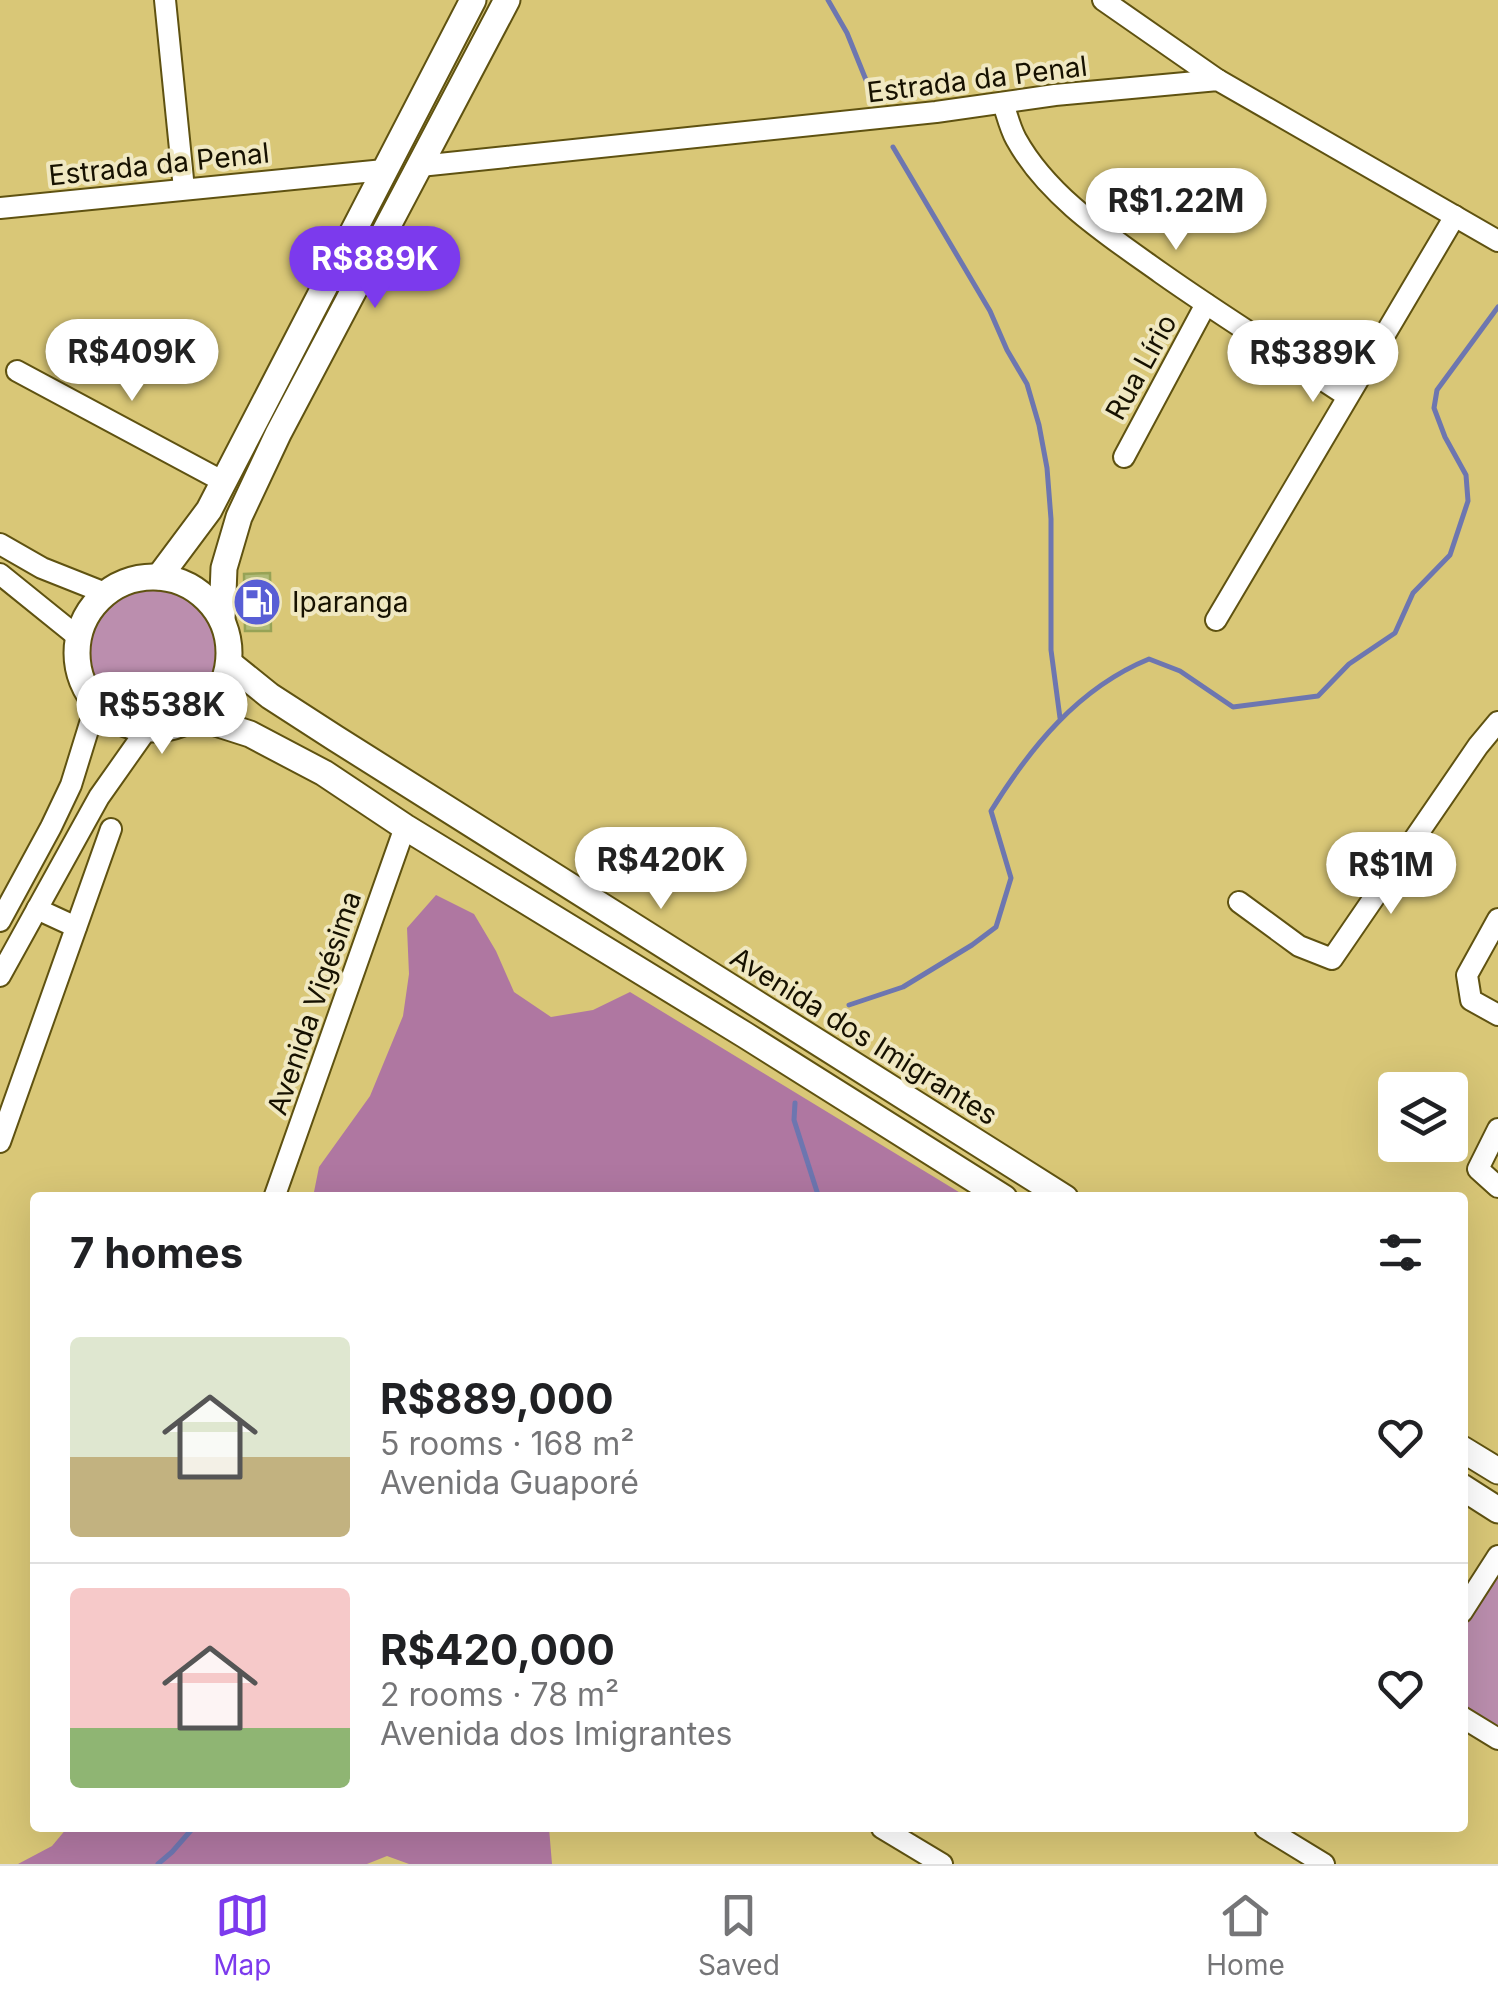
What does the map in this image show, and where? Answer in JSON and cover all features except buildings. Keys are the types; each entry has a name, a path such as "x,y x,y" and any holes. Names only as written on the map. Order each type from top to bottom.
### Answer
{"main road":[{"path":"159,577 209,510 472,0"},
{"path":"222,619 224,568 239,517 278,434 507,0"},
{"path":"170,578 191,586 209,600 222,619 229,640 230,663 224,684 197,717 178,726 138,728 115,719 96,704 84,684 77,661 78,637 88,612 105,593 124,582 170,578"},
{"name":"Avenida dos Imigrantes","path":"230,663 270,696 319,728 1055,1192"},
{"path":"197,717 250,734 294,756 994,1192"},
{"path":"1468,1452 1498,1471"},
{"path":"1468,1491 1498,1510"}],"street":[{"path":"165,0 184,189"},
{"path":"1103,0 1218,80 1498,241"},
{"name":"Estrada da Penal","path":"420,166 1218,80"},
{"path":"1004,103 1015,138 1039,172 1104,234 1347,396"},
{"name":"Estrada da Penal","path":"0,208 384,170"},
{"path":"1216,620 1454,216"},
{"name":"Rua Lírio","path":"1124,457 1206,304"},
{"path":"16,371 224,482"},
{"path":"0,544 42,568 105,593"},
{"path":"0,574 78,637"},
{"path":"0,921 71,785 96,704"},
{"path":"1239,902 1299,946 1332,959 1498,722"},
{"path":"0,976 99,797 146,728"},
{"name":"Avenida Vigésima","path":"276,1192 405,828"},
{"path":"0,1142 111,829"},
{"path":"37,909 76,927"},
{"path":"1498,919 1467,975 1472,1000 1498,1015"},
{"path":"1498,1129 1478,1170 1498,1187"},
{"path":"1468,1603 1498,1556"},
{"path":"1468,1721 1498,1739"},
{"path":"888,1832 936,1863"},
{"path":"1272,1832 1324,1864"}],"shaded area":[{"path":"154,587 180,592 201,607 216,628 221,654 216,680 201,701 180,716 154,721 128,716 107,701 92,680 87,654 92,628 107,607 128,592"},
{"path":"436,895 474,914 514,992 551,1017 593,1010 630,992 959,1192 314,1192 319,1167 370,1096 403,1016 409,974 407,928"},
{"path":"1498,1558 1498,1735 1468,1716 1468,1607"},
{"path":"64,1832 549,1832 552,1864 409,1864 387,1856 367,1864 18,1864 52,1846"}],"waterway":[{"path":"828,0 847,33 866,80"},
{"path":"893,147 990,311 1027,384 1039,425 1051,519 1051,650 1060,718"},
{"path":"849,1005 903,987 996,927 1011,878 991,811 1039,743 1100,686 1149,659 1180,671 1233,707 1318,696 1349,664 1395,633 1413,593 1450,555 1468,501 1466,475 1434,408 1437,390 1498,307"},
{"path":"795,1103 794,1120 817,1192"},
{"path":"158,1864 190,1832"}],"place":[{"name":"Iparanga","path":"257,602"}]}
